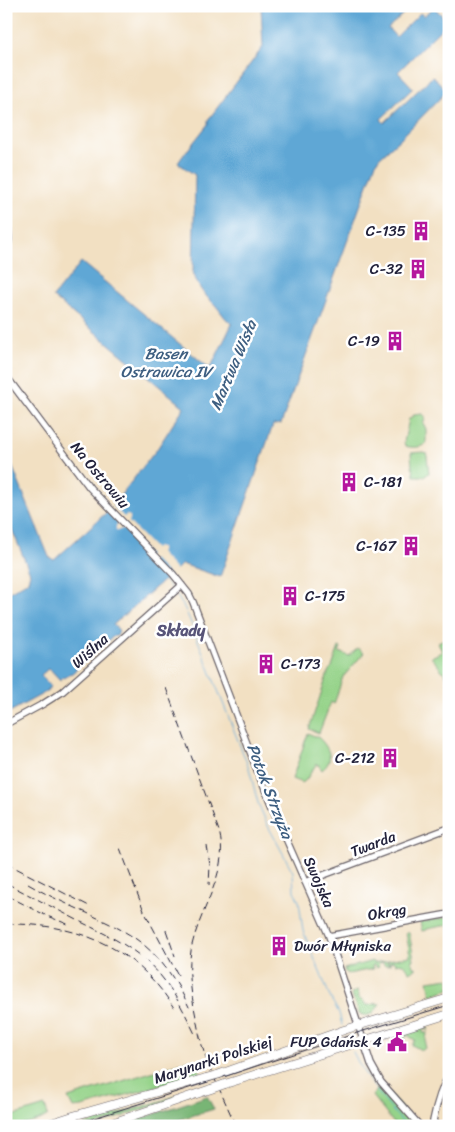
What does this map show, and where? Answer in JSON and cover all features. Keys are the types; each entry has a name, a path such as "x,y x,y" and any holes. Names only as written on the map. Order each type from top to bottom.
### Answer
{"main road":[{"name":"Marynarki Polskiej","path":"42,1126 220,1074 358,1026 449,998"},
{"name":"Marynarki Polskiej","path":"104,1126 225,1084 449,1014"}],"street":[{"path":"6,207 9,239 6,256"},
{"name":"Na Ostrowiu","path":"6,376 90,488 182,584"},
{"name":"Wiślna","path":"6,724 62,692 182,584"},
{"name":"Swojska","path":"182,584 197,609 217,666 276,816 329,936 371,1064 381,1082 420,1126"},
{"name":"Twarda","path":"306,882 449,828"},
{"name":"Okrąg","path":"329,936 449,914"},
{"path":"432,1124 449,1075"},
{"path":"73,1116 78,1126"}],"green space":[{"path":"422,414 425,416 423,423 426,429 426,443 417,447 405,446 404,442 409,419 414,415"},
{"path":"423,452 427,456 429,473 425,476 414,476 411,453"},
{"path":"449,637 449,679 431,657 442,652 438,642"},
{"path":"339,647 341,648 339,652 349,656 358,648 364,653 343,677 334,704 331,702 319,733 309,729"},
{"path":"308,733 323,742 328,750 329,758 322,770 317,763 302,783 292,779"},
{"path":"449,917 449,928 448,925 422,931 420,922"},
{"path":"406,932 409,932 414,960 412,961 413,967 416,967 416,969 409,972 404,965 400,963 395,964 393,961 390,962 390,965 388,960 410,956"},
{"path":"372,961 373,963 387,961 389,965 384,965 383,962 378,964 379,967 372,966 373,969 348,974 345,972 344,969"},
{"path":"449,978 449,989 431,995 428,981"},
{"path":"358,991 359,999 366,1005 380,1004 372,1014 364,1016 359,1013 351,993"},
{"path":"426,1027 428,1032 426,1029 423,1030 423,1033 427,1033 423,1050 412,1045 415,1040 407,1035 404,1041 399,1038 400,1035"},
{"path":"193,1059 201,1073 82,1107 73,1108 68,1098"},
{"path":"209,1086 95,1126 83,1125"},
{"path":"379,1087 384,1088 417,1126 396,1126 372,1096"},
{"path":"207,1096 214,1109 158,1126 119,1126"},
{"path":"45,1106 48,1115 38,1121 17,1126 6,1126 6,1118"}],"water":[{"path":"261,6 398,6 404,13 388,28 396,37 420,13 424,16 434,7 448,22 398,72 413,88 381,119 384,123 433,76 447,91 379,158 375,165 281,424 273,425 220,577 182,564 113,625 119,630 117,636 114,636 65,678 63,677 60,680 49,668 41,675 51,687 47,689 48,691 6,714 6,594 28,581 30,573 6,515 6,451 49,557 54,560 118,502 117,500 157,449 184,407 53,297 81,262 209,368 212,365 232,324 202,291 195,278 193,272 195,175 178,163 263,47"}],"pier":[{"path":"113,506 124,517 126,515 130,516 129,522 155,549 161,547 160,553 177,571 171,577 153,559 147,561 149,555 123,528 116,530 118,523 107,511"}],"waterway":[{"name":"Potok Strzyża","path":"163,579 171,588"},
{"name":"Potok Strzyża","path":"177,596 191,623 249,768 258,803 293,872 294,891 299,901 303,931 331,999 339,1013 342,1025"},
{"name":"Potok Strzyża","path":"353,1052 370,1082 406,1126"}],"tram line":[{"path":"69,1126 449,1005"}],"railway":[{"path":"166,688 219,831 221,846 218,874 196,931 190,963 191,990 197,1024 210,1069"},
{"path":"207,846 210,865 209,885"},
{"path":"120,848 144,911 178,975"},
{"path":"6,863 91,907"},
{"path":"6,883 113,938 143,958 160,975 170,989 195,1034"},
{"path":"28,884 131,935 164,966 175,981 189,1007"},
{"path":"6,895 47,916 70,925"},
{"path":"6,924 57,928 80,934 102,943 123,954 142,969 159,987 174,1008"},
{"path":"166,930 175,956"},
{"path":"208,1064 236,1126"}],"place":[{"name":"C-135","path":"421,231"},
{"name":"C-32","path":"418,269"},
{"name":"C-19","path":"395,341"},
{"name":"C-181","path":"349,482"},
{"name":"C-167","path":"411,546"},
{"name":"C-175","path":"290,596"},
{"name":"C-173","path":"266,664"},
{"name":"C-212","path":"390,758"},
{"name":"Dwór Młyniska","path":"279,946"},
{"name":"FUP Gdańsk 4","path":"397,1042"}],"district":[{"name":"Składy","path":"181,630"}],"water label":[{"name":"Basen Ostrawica IV","path":"166,362"},
{"name":"Martwa Wisła","path":"233,365"}]}
